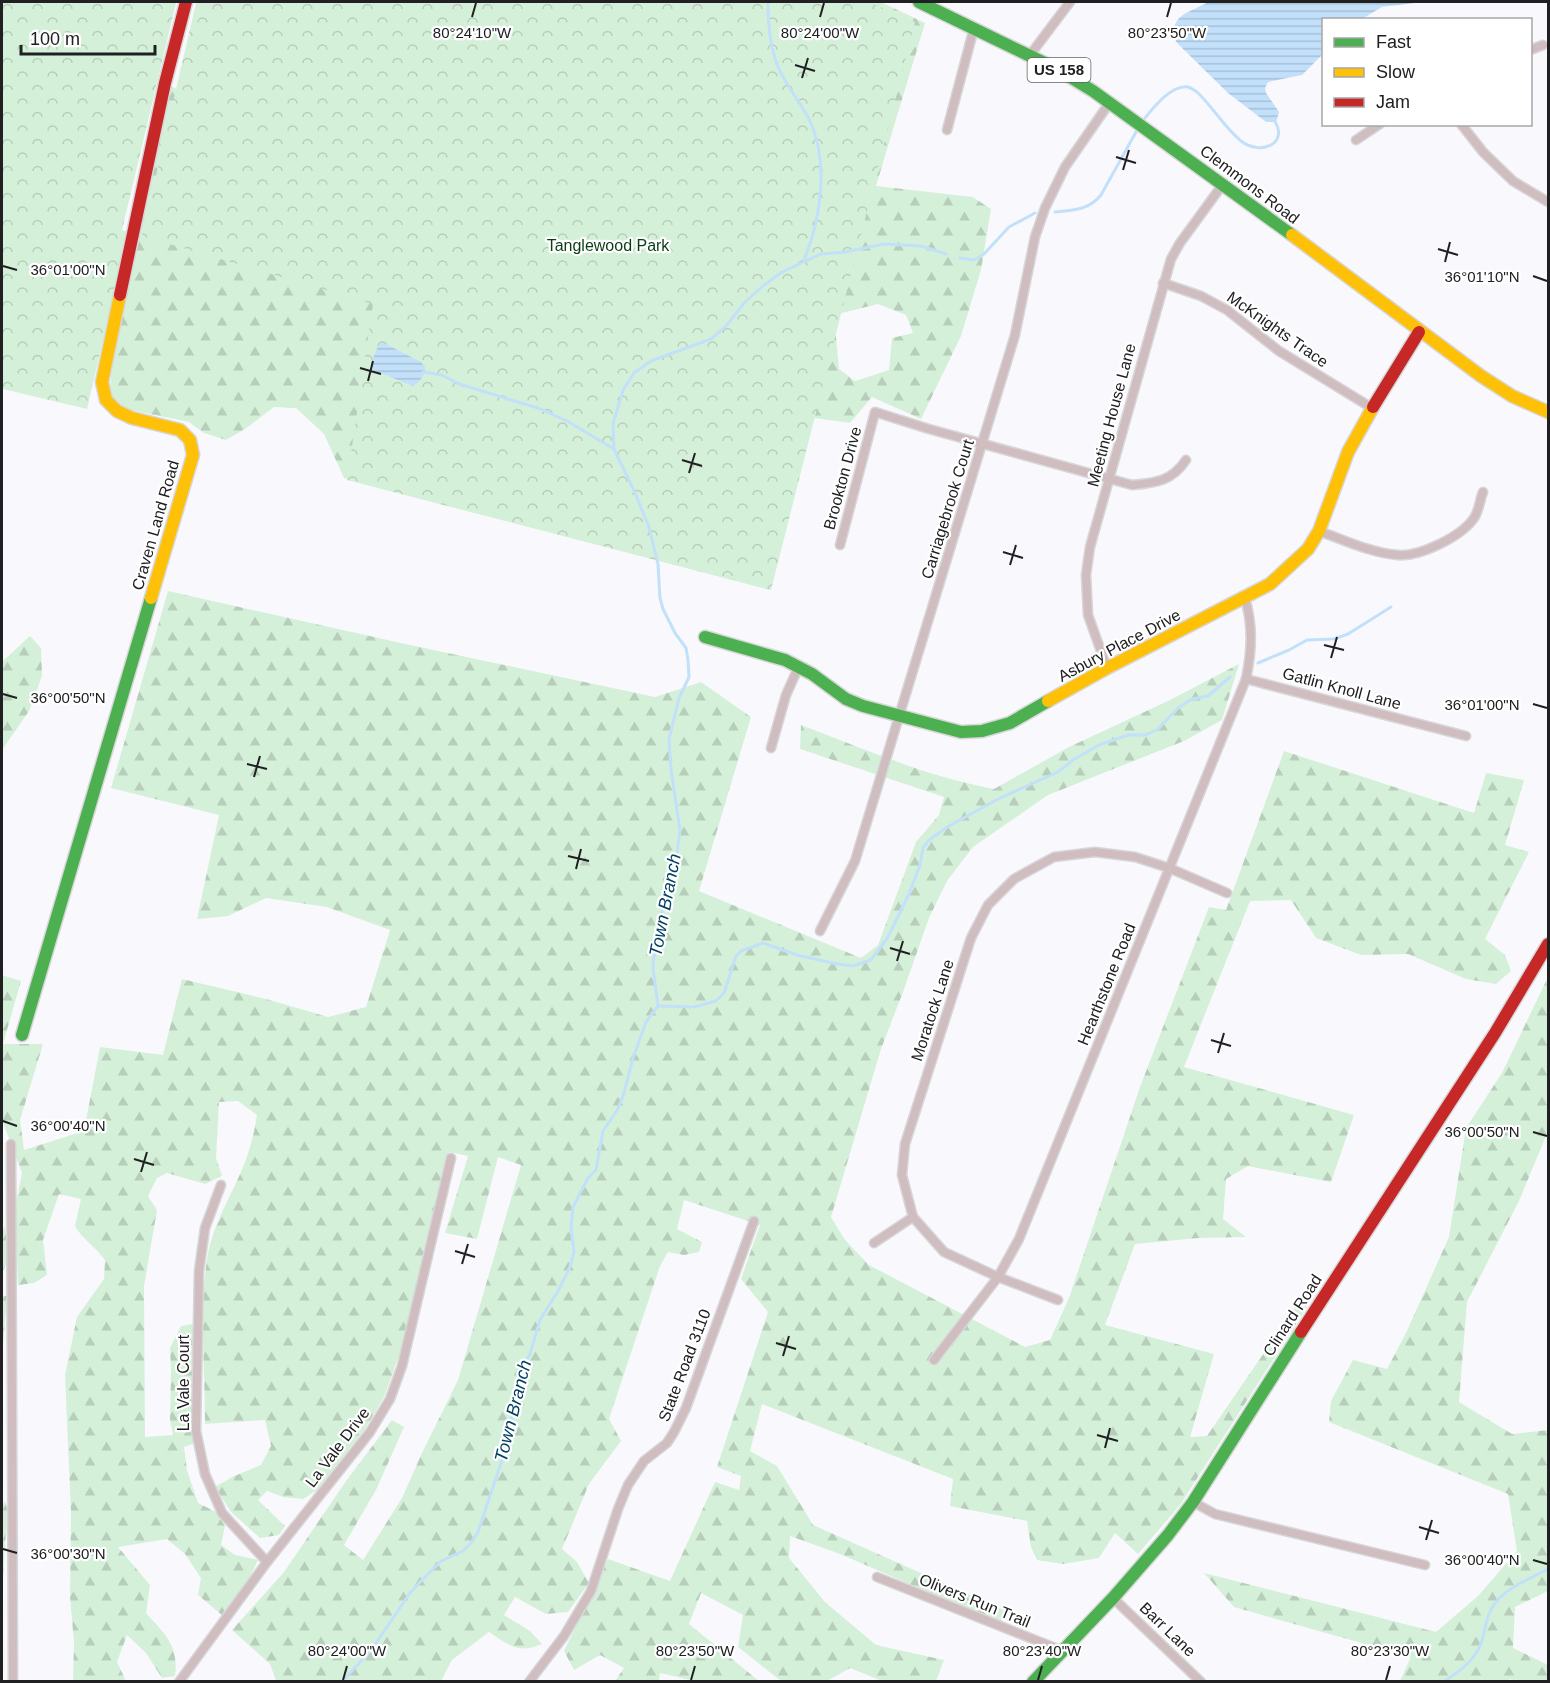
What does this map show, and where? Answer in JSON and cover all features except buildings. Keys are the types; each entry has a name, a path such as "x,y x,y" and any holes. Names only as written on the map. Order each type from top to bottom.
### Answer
{"street":[{"name":"Craven Land Road","path":"22,1035 193,455 191,443 181,431 121,414 111,408 104,398 102,382 165,83 186,2"},
{"name":"Clemmons Road","path":"919,2 1030,55 1110,102 1498,388 1548,412"},
{"path":"1030,55 1070,2"},
{"path":"947,130 974,28"},
{"path":"1532,49 1543,45"},
{"name":"Carriagebrook Court","path":"820,931 855,861 900,717 1015,335 1035,237 1045,208 1065,167 1110,102"},
{"path":"1356,140 1377,126"},
{"path":"1463,126 1483,152 1513,181 1548,202"},
{"name":"Meeting House Lane","path":"1107,668 1088,615 1086,575 1090,547 1171,259 1223,184"},
{"name":"McKnights Trace","path":"1163,283 1201,296 1227,310 1279,351 1372,408"},
{"name":"Asbury Place Drive","path":"705,637 770,655 799,666 846,699 900,717 961,732 982,731 1010,723 1107,668 1270,584 1301,556 1319,531 1348,452 1419,332"},
{"name":"Brookton Drive","path":"840,545 875,412 1132,485 1158,482 1171,477 1186,460"},
{"path":"1319,531 1366,548 1400,556 1409,554 1428,549 1456,536 1475,517 1483,492"},
{"name":"Hearthstone Road","path":"934,1360 998,1277 1019,1239 1246,678 1252,653 1252,642 1251,620 1245,598"},
{"path":"771,747 786,695 799,666"},
{"name":"Gatlin Knoll Lane","path":"1246,678 1466,736"},
{"name":"Moratock Lane","path":"1058,1300 998,1277 944,1252 913,1217 902,1175 905,1143 971,938 988,905 1014,879 1054,857 1095,852 1135,857 1169,868 1227,893"},
{"name":"Clinard Road","path":"1033,1682 1113,1598 1168,1535 1193,1502 1495,1033 1548,944"},
{"path":"11,1144 13,1682"},
{"name":"La Vale Drive","path":"179,1682 267,1562 370,1432 390,1399 402,1366 452,1158"},
{"name":"La Vale Court","path":"221,1185 205,1228 199,1271 196,1431 205,1474 222,1513 267,1562"},
{"path":"874,1243 913,1217"},
{"name":"State Road 3110","path":"529,1682 564,1636 591,1591 628,1485 644,1461 667,1443 686,1408 754,1221"},
{"path":"1193,1502 1215,1514 1425,1565"},
{"name":"Olivers Run Trail","path":"877,1577 1063,1651"},
{"name":"Barr Lane","path":"1113,1598 1201,1682"}],"green space":[{"path":"2,2 176,3 122,230 128,232 87,409 3,389 2,394"},
{"name":"Tanglewood Park","path":"214,2 881,2 925,23 876,186 973,197 991,209 981,270 961,336 921,419 872,397 850,423 800,416 771,590 344,478 324,434 296,408 274,407 226,440 204,433 189,422 121,408 112,402 110,391 112,363 152,165 171,86 224,116","holes":["878,304 906,315 913,333 892,338 889,370 855,381 839,369 834,315"]},
{"name":"Tanglewood Park","path":"869,2 915,22 771,590 347,480 373,304 142,236 196,3"},
{"path":"168,591 655,697 701,682 751,717 699,891 861,958 878,945 916,842 939,815 944,797 800,749 801,725 921,770 994,789 1069,747 1168,701 1239,664 1222,720 1184,741 1048,795 973,847 947,881 929,918 881,1049 831,1217 845,1240 869,1265 1025,1347 1050,1340 1069,1298 1140,1087 1209,907 1226,910 1284,751 1474,813 1486,773 1524,780 1505,845 1529,852 1485,939 1505,955 1511,971 1496,984 1466,979 1408,954 1361,955 1316,938 1291,900 1250,901 1184,1067 1354,1115 1331,1182 1248,1166 1226,1179 1223,1219 1246,1237 1198,1238 1135,1244 1105,1325 1214,1354 1190,1437 1207,1436 1299,1302 1307,1307 1180,1505 1138,1554 1115,1533 1099,1558 1063,1564 1037,1560 1031,1547 1027,1521 950,1506 953,1479 762,1404 750,1451 777,1466 813,1525 1004,1610 1002,1624 840,1554 790,1536 789,1558 825,1602 876,1645 944,1660 936,1681 882,1681 850,1668 827,1681 781,1681 738,1647 743,1615 701,1593 689,1624 759,1681 695,1681 660,1673 659,1681 615,1681 624,1668 600,1655 574,1670 564,1651 608,1559 670,1581 715,1482 739,1490 741,1476 717,1467 768,1312 741,1279 760,1225 684,1200 677,1229 702,1242 699,1252 684,1255 668,1252 660,1266 609,1419 621,1441 589,1484 562,1549 577,1562 589,1583 568,1612 546,1614 515,1597 504,1615 530,1631 542,1644 527,1648 514,1647 489,1632 452,1660 441,1681 276,1681 270,1664 232,1630 284,1572 346,1481 392,1420 404,1427 376,1490 344,1545 363,1560 402,1498 458,1380 521,1165 498,1157 477,1239 445,1233 468,1156 449,1152 404,1342 384,1397 365,1429 317,1490 303,1499 283,1497 267,1491 258,1500 285,1526 279,1535 260,1538 231,1512 215,1487 261,1465 271,1446 265,1420 205,1424 203,1316 208,1253 218,1222 246,1158 257,1115 238,1101 219,1102 216,1158 222,1176 205,1184 167,1173 157,1178 148,1196 157,1210 144,1286 145,1437 173,1435 170,1420 170,1348 181,1326 193,1324 195,1443 184,1447 187,1470 198,1503 216,1512 225,1526 221,1545 235,1555 258,1560 244,1589 223,1616 198,1595 201,1578 185,1554 167,1539 118,1547 150,1585 146,1613 165,1634 173,1648 175,1676 162,1678 146,1653 127,1635 117,1662 126,1681 73,1681 74,1643 70,1596 71,1513 65,1375 77,1317 104,1279 105,1260 75,1226 81,1199 59,1194 43,1240 47,1275 34,1283 18,1285 15,1208 22,1173 2,1120 2,975 21,981 3,1044 43,1044 20,1120 24,1150 84,1131 100,1047 163,1055 182,979 266,999 328,1017 366,1007 390,930 327,907 266,898 228,916 197,919 219,815 111,788"},
{"path":"30,636 41,648 42,676 29,711 2,750 2,662"},
{"path":"1548,977 1548,1131 1519,1201 1467,1302 1459,1402 1512,1434 1548,1430 1548,1591 1515,1607 1513,1648 1548,1665 1548,1681 1510,1679 1506,1682 1400,1681 1411,1657 1234,1607 1204,1573 1436,1632 1478,1596 1517,1551 1508,1494 1329,1422 1331,1401 1353,1360 1387,1369 1406,1333 1449,1237 1466,1128 1502,1073"},
{"path":"5,1227 7,1257 2,1273 2,1231"},
{"path":"2,1296 7,1296 3,1346 2,1346"},
{"path":"5,1501 9,1515 2,1600 2,1506"}],"water":[{"path":"1208,2 1423,2 1382,7 1364,18 1322,18 1322,55 1302,75 1268,82 1265,88 1279,112 1276,122 1266,122 1228,93 1177,43 1172,34 1174,26 1185,14"},
{"path":"384,343 421,362 425,367 422,378 413,386 373,370 371,363 379,344"}],"waterway":[{"path":"768,2 773,53 786,82 810,121 819,155 821,173 818,209 815,227 804,260"},
{"path":"1145,118 1169,93 1175,89 1188,87 1197,92 1241,141 1249,145 1264,147 1276,141 1278,128 1274,120"},
{"path":"1055,212 1081,208 1096,200 1136,132"},
{"path":"960,258 974,260 984,254 1009,227 1035,213"},
{"name":"Town Branch","path":"342,1682 372,1649 410,1593 441,1561 463,1551 478,1532 511,1433 512,1406 522,1368 530,1354 540,1320 570,1267 574,1252 571,1227 573,1207 588,1178 596,1170 603,1131 618,1109 646,1022 658,1006 653,968 655,938 677,853 680,830 669,739 679,698 689,677 686,648 675,633 660,598 658,564 649,527 614,449 613,424 623,390 634,373 651,361 711,339 763,286 782,272 821,254 884,244 921,246 946,254"},
{"path":"423,372 442,375 459,384 538,408 567,421 614,449"},
{"path":"1258,663 1307,640 1334,639 1348,634 1391,607"},
{"path":"658,1006 694,1007 716,1001 724,993 736,956 741,951 763,943 797,955 837,964 853,966 871,960 888,937 909,894 920,865 923,848 929,840 949,826 998,799 1058,772 1099,745 1128,735 1146,735 1158,729 1178,708 1192,699 1208,696 1230,677"},
{"path":"1443,1682 1464,1667 1477,1652 1489,1613 1501,1596 1548,1569"}],"traffic: fast":[{"path":"919,2 1057,69 1093,91 1292,235"},
{"path":"22,1035 151,598"},
{"path":"705,637 785,660 812,674 846,699 863,706 961,732 982,731 1010,723 1048,701"},
{"path":"1033,1682 1113,1598 1168,1535 1193,1502 1301,1332"}],"traffic: slow":[{"path":"1292,235 1481,376 1512,396 1548,412"},
{"path":"120,295 102,382 106,400 117,411 132,418 180,430 190,440 193,455 151,598"},
{"path":"1048,701 1270,584 1308,549 1319,531 1348,452 1373,407"}],"traffic: jam":[{"path":"120,295 165,83 186,2"},
{"path":"1373,407 1419,332"},
{"path":"1301,1332 1495,1033 1548,944"}]}
